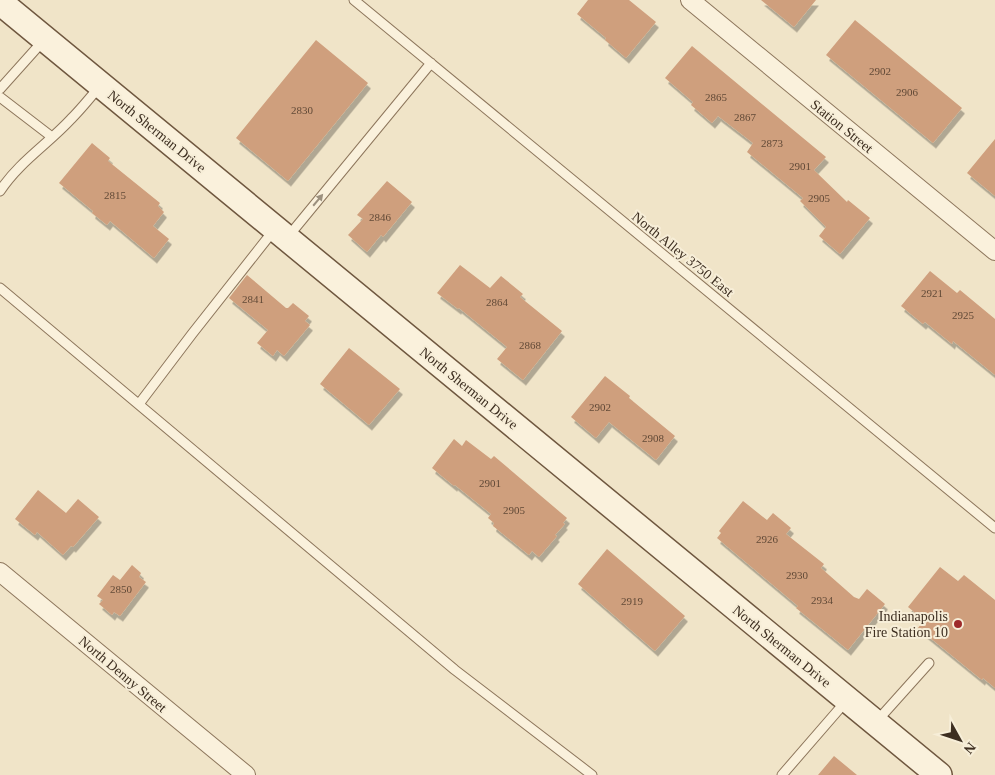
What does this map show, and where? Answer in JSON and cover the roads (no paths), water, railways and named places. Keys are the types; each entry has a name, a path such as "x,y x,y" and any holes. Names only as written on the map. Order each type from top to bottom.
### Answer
{"main road":[{"name":"North Sherman Drive","path":"0,2 938,775"}],"street":[{"name":"Station Street","path":"690,0 995,252"},
{"name":"North Denny Street","path":"0,572 246,775"}],"lane":[{"name":"North Alley 3750 East","path":"354,0 995,528"},
{"path":"0,89 45,39"},
{"path":"140,404 203,320 431,64"},
{"path":"0,191 8,178 71,119 101,85"},
{"path":"0,97 52,138"},
{"path":"0,288 455,670 592,775"},
{"path":"876,723 929,663"},
{"path":"782,775 847,700"}],"place":[{"name":"Indianapolis Fire Station 10","path":"958,624"}]}
